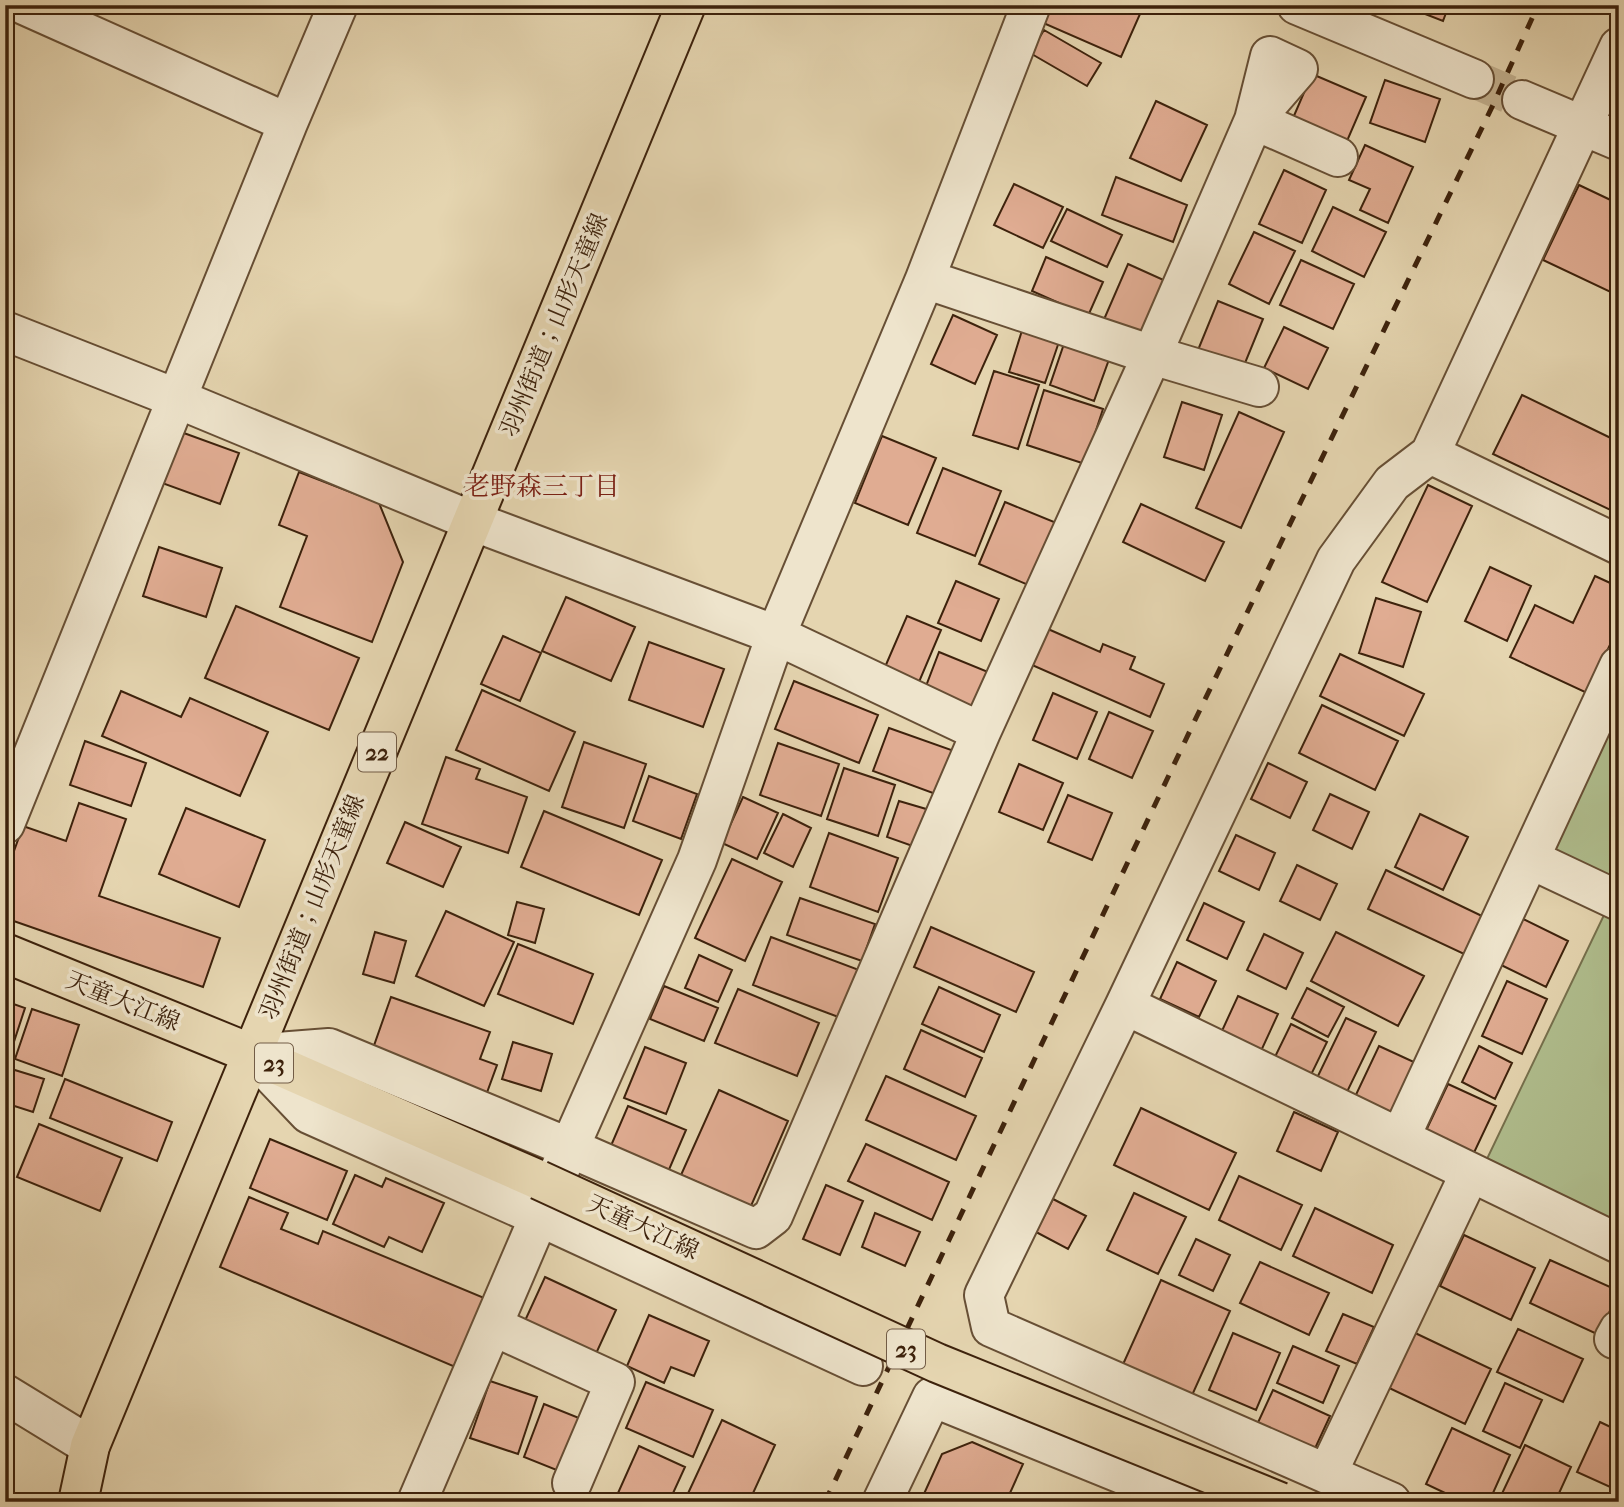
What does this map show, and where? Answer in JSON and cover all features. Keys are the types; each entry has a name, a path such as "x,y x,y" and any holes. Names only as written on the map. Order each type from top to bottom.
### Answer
{"main road":[{"name":"羽州街道；山形天童線","path":"78,1502 90,1446 686,5"},
{"name":"天童大江線","path":"5,953 252,1054 539,1180 937,1363 1280,1502"}],"street":[{"path":"24,5 288,123"},
{"path":"5,824 338,5"},
{"path":"417,1502 697,860 776,635 925,279 1031,5"},
{"path":"1297,5 1474,79"},
{"path":"1391,1502 991,1327 984,1295 1336,560 1392,483 1430,454 1619,47"},
{"path":"1522,100 1619,141"},
{"path":"252,1054 330,1048 756,1229 773,1216 981,732 1152,355 1254,120 1338,157"},
{"path":"925,279 1152,355 1259,387"},
{"path":"5,331 178,399 472,521 776,635 981,732"},
{"path":"1430,454 1619,545"},
{"path":"1400,1138 1619,666"},
{"path":"1530,859 1619,901"},
{"path":"1125,1005 1619,1244"},
{"path":"252,1054 309,1114 863,1366"},
{"path":"1327,1474 1470,1173"},
{"path":"493,1326 615,1382 572,1483"},
{"path":"5,1394 90,1446"},
{"path":"882,1502 932,1397 1191,1502"}],"green space":[{"path":"1619,697 1619,888 1544,852"},
{"path":"1604,915 1619,922 1619,1226 1485,1163"}],"building":[{"path":"1048,5 1144,5 1121,57 1041,22"},
{"path":"1402,5 1449,5 1443,21"},
{"path":"1044,30 1101,63 1087,86 1030,53"},
{"path":"1312,74 1366,97 1347,141 1293,118"},
{"path":"1385,80 1440,99 1425,142 1370,123"},
{"path":"1156,101 1207,125 1181,181 1130,158"},
{"path":"1365,145 1413,167 1388,223 1360,210 1370,189 1349,180"},
{"path":"1284,170 1326,190 1302,243 1259,224"},
{"path":"1116,177 1187,205 1173,242 1102,215"},
{"path":"1014,184 1063,207 1043,248 994,225"},
{"path":"1579,185 1619,204 1619,296 1543,260"},
{"path":"1333,207 1386,232 1364,277 1312,251"},
{"path":"1067,209 1122,235 1107,267 1051,241"},
{"path":"1254,232 1295,251 1269,304 1229,284"},
{"path":"1046,257 1103,282 1088,316 1032,291"},
{"path":"1301,260 1354,284 1333,329 1280,305"},
{"path":"1128,264 1168,282 1143,341 1102,324"},
{"path":"1218,301 1263,319 1243,368 1198,350"},
{"path":"953,315 997,335 975,384 931,364"},
{"path":"1025,321 1062,333 1045,383 1009,372"},
{"path":"1284,327 1328,348 1308,389 1264,368"},
{"path":"1067,335 1112,351 1094,401 1050,385"},
{"path":"994,371 1039,385 1018,449 973,435"},
{"path":"1044,390 1103,409 1085,464 1027,445"},
{"path":"1522,395 1619,442 1619,514 1493,454"},
{"path":"1182,402 1222,415 1204,470 1164,457"},
{"path":"1239,412 1284,432 1241,528 1196,508"},
{"path":"181,432 239,453 220,504 162,483"},
{"path":"882,436 936,458 908,525 855,503"},
{"path":"943,468 1001,491 975,556 917,533"},
{"path":"299,472 379,503 403,562 372,642 280,607 307,536 279,525"},
{"path":"1428,485 1472,506 1427,602 1382,582"},
{"path":"1005,502 1059,524 1033,587 979,564"},
{"path":"1141,504 1224,542 1205,581 1123,542"},
{"path":"159,547 222,568 206,617 143,596"},
{"path":"1490,567 1531,586 1507,641 1465,621"},
{"path":"1595,576 1619,587 1619,626 1587,693 1510,657 1535,605 1573,623"},
{"path":"956,581 999,599 981,641 938,623"},
{"path":"566,597 635,627 611,681 542,651"},
{"path":"1376,598 1421,612 1403,667 1359,653"},
{"path":"236,606 359,658 329,730 205,678"},
{"path":"907,616 941,630 919,682 885,667"},
{"path":"1048,629 1100,652 1103,644 1135,657 1130,669 1164,684 1150,717 1032,665"},
{"path":"503,636 541,653 520,701 481,684"},
{"path":"649,642 724,669 703,727 629,700"},
{"path":"939,652 993,674 978,715 923,694"},
{"path":"1340,654 1424,694 1404,736 1320,696"},
{"path":"794,681 878,715 859,763 775,729"},
{"path":"482,690 575,732 549,791 456,750"},
{"path":"121,691 181,717 190,698 268,732 240,796 102,736"},
{"path":"1053,693 1097,712 1077,759 1033,740"},
{"path":"1322,705 1398,741 1375,790 1299,753"},
{"path":"1109,712 1153,731 1132,778 1089,759"},
{"path":"889,728 957,752 941,796 873,771"},
{"path":"85,741 146,763 131,806 70,785"},
{"path":"584,742 646,764 624,828 562,807"},
{"path":"778,743 839,764 821,816 760,795"},
{"path":"446,757 480,769 476,779 527,797 508,853 422,824"},
{"path":"1268,763 1307,782 1290,818 1251,799"},
{"path":"1019,764 1063,783 1043,830 999,812"},
{"path":"844,768 895,785 878,836 827,819"},
{"path":"649,776 697,794 681,839 633,821"},
{"path":"1330,794 1369,812 1352,849 1313,830"},
{"path":"1068,795 1112,813 1092,860 1048,842"},
{"path":"743,797 778,813 757,859 722,843"},
{"path":"899,801 933,811 921,849 887,837"},
{"path":"79,803 126,819 99,896 220,938 203,987 5,918 5,876 23,826 66,841"},
{"path":"186,808 265,840 239,907 159,874"},
{"path":"544,811 662,860 639,915 521,867"},
{"path":"783,814 811,828 793,867 764,853"},
{"path":"1420,814 1468,837 1443,890 1395,867"},
{"path":"405,822 461,847 443,887 387,863"},
{"path":"829,833 898,858 878,912 810,887"},
{"path":"1236,835 1275,853 1259,890 1219,871"},
{"path":"732,859 782,882 745,961 695,938"},
{"path":"1297,865 1337,884 1320,920 1280,901"},
{"path":"1386,870 1482,916 1464,954 1368,909"},
{"path":"800,898 875,924 862,961 787,935"},
{"path":"517,902 544,909 535,943 508,935"},
{"path":"1204,903 1244,922 1227,959 1187,940"},
{"path":"446,911 514,942 484,1006 416,976"},
{"path":"1521,918 1568,941 1546,987 1499,964"},
{"path":"931,927 1034,972 1016,1012 914,967"},
{"path":"375,932 406,941 394,983 363,974"},
{"path":"1336,932 1424,976 1398,1026 1311,981"},
{"path":"1264,934 1303,953 1286,989 1247,970"},
{"path":"771,937 859,970 841,1018 753,985"},
{"path":"518,944 593,974 573,1024 498,994"},
{"path":"699,955 732,970 718,1002 685,988"},
{"path":"1177,962 1216,981 1199,1017 1160,999"},
{"path":"1507,981 1547,999 1522,1054 1482,1036"},
{"path":"664,986 718,1008 704,1041 650,1019"},
{"path":"939,987 1000,1015 984,1052 922,1024"},
{"path":"1307,988 1344,1007 1328,1037 1292,1018"},
{"path":"738,989 819,1023 797,1076 715,1043"},
{"path":"1238,996 1278,1014 1261,1051 1221,1033"},
{"path":"391,997 490,1032 480,1059 497,1065 485,1098 370,1057"},
{"path":"5,1001 25,1008 8,1060 5,1059"},
{"path":"32,1009 79,1025 62,1076 15,1059"},
{"path":"1346,1018 1376,1032 1346,1094 1316,1080"},
{"path":"1291,1024 1327,1042 1307,1083 1271,1065"},
{"path":"921,1030 982,1058 965,1097 904,1069"},
{"path":"513,1042 552,1054 541,1091 502,1079"},
{"path":"1379,1046 1416,1063 1390,1118 1353,1101"},
{"path":"1479,1046 1512,1063 1495,1099 1462,1082"},
{"path":"645,1047 686,1063 666,1114 624,1098"},
{"path":"5,1067 44,1079 33,1112 5,1103"},
{"path":"886,1076 976,1116 956,1160 866,1120"},
{"path":"65,1079 172,1122 157,1161 50,1118"},
{"path":"1448,1084 1496,1106 1471,1159 1423,1137"},
{"path":"719,1090 788,1121 751,1206 681,1175"},
{"path":"628,1106 686,1130 665,1179 607,1155"},
{"path":"1141,1108 1236,1153 1209,1210 1114,1165"},
{"path":"1294,1112 1338,1132 1321,1171 1277,1151"},
{"path":"39,1124 122,1158 100,1211 17,1177"},
{"path":"270,1139 347,1171 327,1220 250,1188"},
{"path":"866,1144 949,1182 932,1220 848,1181"},
{"path":"355,1175 382,1187 386,1178 444,1203 422,1252 389,1237 384,1247 333,1224"},
{"path":"1239,1176 1302,1205 1281,1250 1219,1220"},
{"path":"826,1185 863,1201 840,1255 803,1239"},
{"path":"1134,1193 1186,1217 1158,1274 1107,1250"},
{"path":"249,1197 288,1213 281,1229 318,1244 323,1231 489,1300 460,1369 220,1267"},
{"path":"1053,1199 1086,1216 1068,1249 1036,1232"},
{"path":"1315,1208 1393,1245 1372,1293 1293,1256"},
{"path":"875,1213 920,1232 905,1266 862,1247"},
{"path":"1464,1235 1535,1268 1511,1320 1440,1286"},
{"path":"1196,1239 1230,1255 1213,1291 1179,1275"},
{"path":"1550,1260 1619,1291 1599,1335 1530,1303"},
{"path":"1260,1262 1329,1293 1309,1335 1240,1303"},
{"path":"545,1277 616,1310 594,1358 523,1325"},
{"path":"1161,1280 1230,1311 1189,1402 1120,1371"},
{"path":"1343,1314 1374,1327 1357,1364 1326,1351"},
{"path":"649,1315 709,1341 694,1376 671,1367 664,1383 627,1366"},
{"path":"1518,1329 1583,1359 1563,1402 1497,1372"},
{"path":"1413,1332 1491,1369 1465,1424 1387,1387"},
{"path":"1233,1333 1280,1353 1256,1410 1209,1390"},
{"path":"1293,1346 1339,1366 1323,1403 1277,1383"},
{"path":"490,1381 537,1397 518,1454 470,1438"},
{"path":"646,1382 713,1410 693,1457 626,1428"},
{"path":"1505,1383 1542,1400 1520,1448 1483,1431"},
{"path":"1273,1390 1330,1416 1312,1455 1255,1429"},
{"path":"544,1404 584,1420 564,1473 524,1457"},
{"path":"722,1420 775,1445 749,1502 684,1502"},
{"path":"1600,1422 1619,1431 1619,1491 1577,1472"},
{"path":"1452,1428 1510,1455 1489,1502 1464,1502 1426,1484"},
{"path":"972,1442 1023,1464 1006,1502 936,1502 923,1496 942,1454"},
{"path":"1525,1445 1571,1467 1555,1502 1498,1502"},
{"path":"639,1446 685,1467 669,1502 614,1502"}],"tunnel":[{"path":"1474,79 1522,100"}],"railway":[{"path":"825,1502 1196,718 1493,105 1538,5"}],"district":[{"name":"老野森三丁目","path":"542,486"}]}
